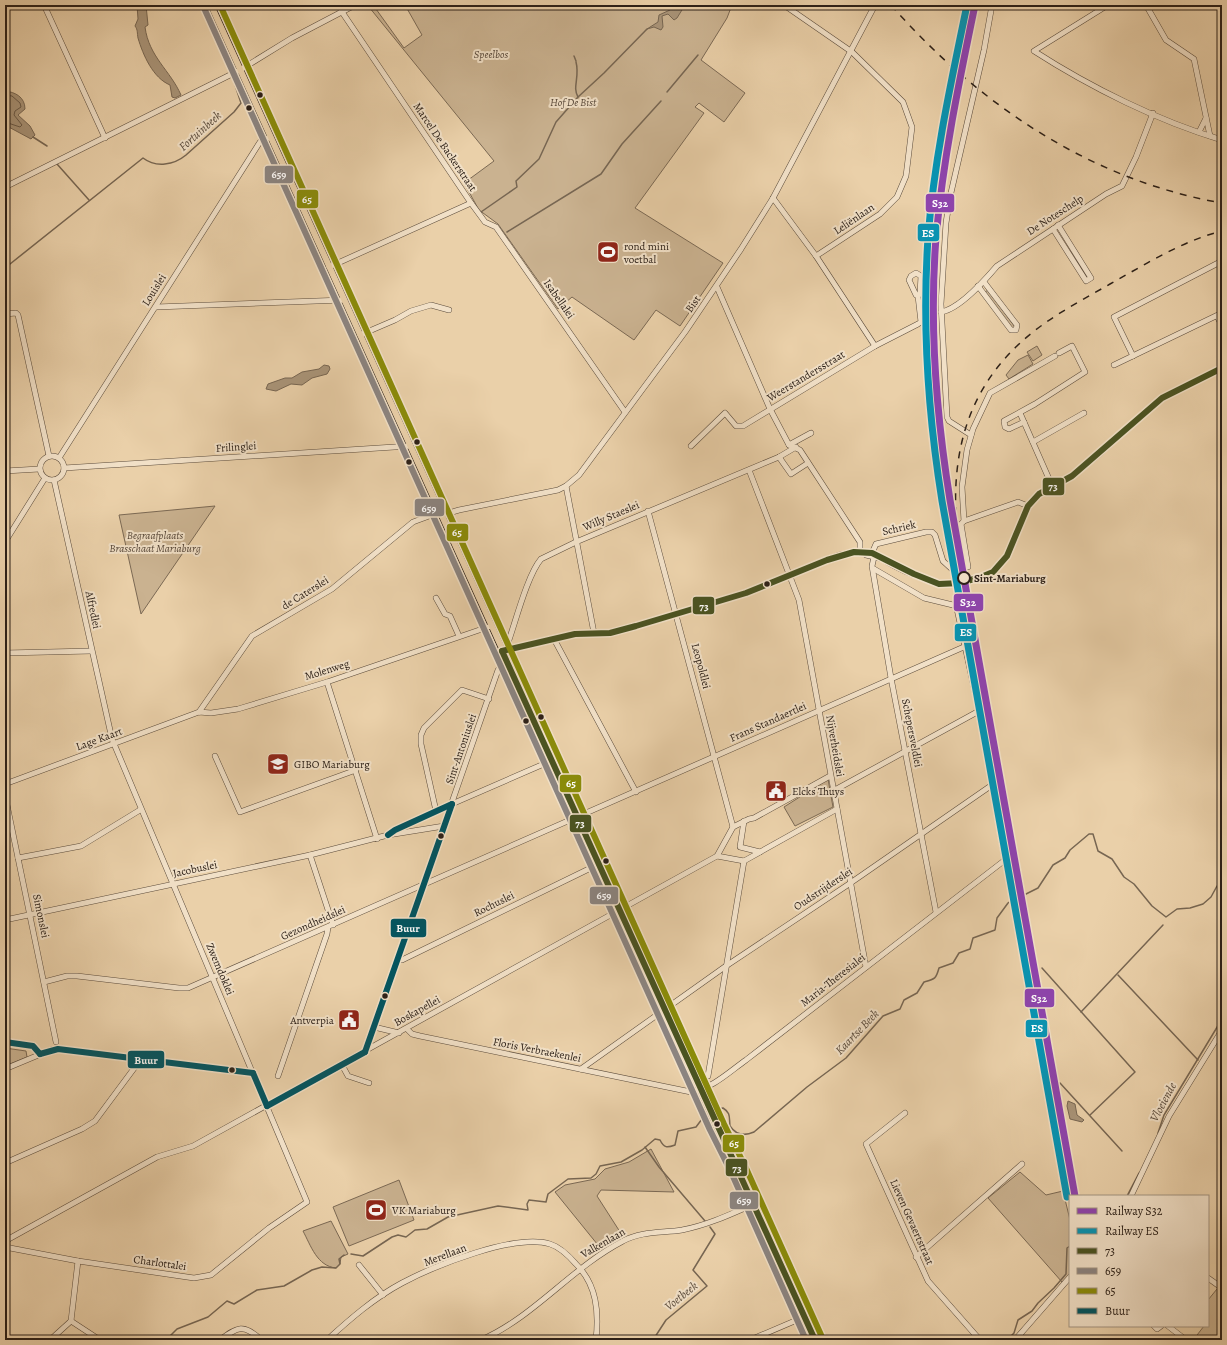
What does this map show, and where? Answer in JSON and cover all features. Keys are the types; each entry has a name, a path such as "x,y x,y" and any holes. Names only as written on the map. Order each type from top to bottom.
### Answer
{"main road":[{"path":"211,5 491,626 505,650 508,662 577,816 815,1340"}],"street":[{"path":"44,5 105,138"},
{"name":"Marcel De Backerstraat","path":"329,266 471,203 342,12 339,5"},
{"path":"5,187 240,70 292,38 355,5"},
{"name":"Leliënlaan","path":"784,5 852,52 903,102 909,113 912,127 907,170 897,197 880,214 816,256"},
{"name":"Bist","path":"441,514 549,492 566,486 579,475 717,286 773,198 852,52 875,5"},
{"path":"971,435 949,421 947,417 941,312 943,266 947,211 984,50 992,5"},
{"path":"1108,5 1034,51 1088,84 1152,113 1222,140"},
{"path":"1146,5 1166,40 1194,60 1210,136"},
{"name":"De Noteschelp","path":"941,312 946,311 956,305 984,282 998,266 1106,194 1122,186 1136,157 1152,113"},
{"path":"1199,132 1206,118"},
{"name":"Louislei","path":"59,458 260,142 270,137"},
{"path":"773,198 816,256 875,346"},
{"name":"Isabellalei","path":"471,203 485,222 496,227 625,412"},
{"path":"1053,229 1086,281 1091,278 1058,225"},
{"path":"1133,356 1114,317 1222,261"},
{"path":"978,286 1011,330 1016,330 1017,325 984,282"},
{"path":"717,286 770,409 789,444 796,447 808,463 860,542 861,552"},
{"name":"Weerstandersstraat","path":"691,446 725,412 736,426 743,426 875,346 921,322 918,296"},
{"path":"156,307 344,300"},
{"path":"360,335 395,320 411,311 431,305 449,310"},
{"path":"5,314 16,313 18,315 49,456"},
{"path":"1114,365 1222,313"},
{"path":"1216,316 1222,326"},
{"path":"968,567 961,524 964,521 963,482 971,435 990,393 1072,346 1085,372 1020,413 1004,421 1005,427 1009,429 1024,422"},
{"path":"505,650 575,634 610,633 746,593 791,576 839,555 861,552 873,555 939,584 948,584 981,578 993,572 1007,556 1028,506 1039,494 1053,488 1072,476 1096,457 1162,398 1220,369"},
{"path":"1020,413 1053,488"},
{"path":"1033,442 1084,413"},
{"path":"789,444 811,433"},
{"name":"Frilinglei","path":"64,468 410,446"},
{"name":"Willy Staeslei","path":"505,650 537,564 541,560 576,542 749,470 779,457 796,447"},
{"path":"49,456 59,458 64,468 61,475 54,480 45,478 39,469 42,460 49,456"},
{"path":"779,457 791,474 808,463"},
{"path":"5,471 39,469"},
{"name":"Nijverheidslei","path":"749,470 799,600 849,884 866,967"},
{"path":"5,542 45,478"},
{"name":"Alfredlei","path":"54,480 91,651 114,744"},
{"path":"566,486 594,633"},
{"path":"964,521 1018,502 1028,506"},
{"name":"Leopoldlei","path":"648,511 677,613 733,827"},
{"name":"de Caterslei","path":"199,712 252,636 332,589 413,522 441,514"},
{"name":"Schriek","path":"873,555 876,544 926,532 932,532 935,535 943,561 954,571 958,596 957,606"},
{"name":"Schepersveldlei","path":"873,555 891,678 936,912"},
{"path":"874,569 924,598 957,606 979,711 992,785"},
{"path":"436,598 445,614 450,616 459,636"},
{"name":"Molenweg","path":"199,712 238,709 327,682 491,626"},
{"path":"554,639 636,792"},
{"name":"Frans Standaertlei","path":"577,816 636,792 966,646"},
{"path":"5,653 91,651"},
{"name":"Sint-Antoniuslei","path":"365,1052 498,670 508,662"},
{"path":"327,682 377,839"},
{"path":"436,811 421,744 421,735 424,728 462,690 489,699"},
{"path":"833,791 979,711"},
{"name":"Lage Kaart","path":"5,784 199,712"},
{"name":"Zwemdoklei","path":"114,744 140,810 302,1191"},
{"path":"215,756 240,812 356,770"},
{"name":"Jacobuslei","path":"388,835 395,830 436,811 552,760"},
{"path":"830,776 754,818 733,827 717,856 744,861 836,809"},
{"name":"Oudstrijderslei","path":"581,1069 726,966 849,884 992,785"},
{"name":"Maria-Theresialei","path":"665,1086 691,1092 701,1090 712,1085 1005,860 992,785"},
{"name":"Simonslei","path":"5,796 56,1042"},
{"path":"18,858 81,846 140,810"},
{"name":"Gezondheidslei","path":"44,982 67,976 77,976 188,988 424,885 577,816"},
{"path":"744,821 740,847 760,852"},
{"name":"Jacobuslei","path":"5,920 310,855 388,835 444,826"},
{"path":"278,1076 330,926 310,855"},
{"name":"Boskapellei","path":"5,1241 157,1157 193,1146 267,1106 717,856"},
{"path":"708,1076 744,861"},
{"name":"Rochuslei","path":"397,960 402,960 599,864"},
{"path":"374,1027 399,1033"},
{"name":"Floris Verbraekenlei","path":"407,1029 412,1034 420,1036 665,1086"},
{"path":"1131,1195 1169,1116 1222,1030"},
{"path":"5,1042 33,1046 40,1054"},
{"path":"5,1069 40,1054 58,1049 252,1073"},
{"path":"5,1163 82,1129 95,1120 141,1059"},
{"path":"342,1064 348,1076 369,1083"},
{"name":"Lieven Gevaertstraat","path":"905,1113 866,1144 928,1281 980,1340"},
{"path":"916,1257 1022,1164"},
{"name":"Charlottalei","path":"5,1245 10,1248 78,1261 194,1278 203,1277 211,1275 302,1204 302,1191"},
{"name":"Valkenlaan","path":"481,1340 498,1332 526,1314 580,1268 624,1240 643,1234 682,1230 707,1224 754,1204"},
{"name":"Merellaan","path":"327,1340 363,1309 402,1282 452,1261 496,1247 526,1241 550,1244 565,1252 580,1268 594,1291 599,1317 596,1340"},
{"path":"50,1340 71,1320 78,1261"},
{"path":"359,1265 383,1295"},
{"path":"1015,1340 1069,1278"},
{"path":"1209,1279 1222,1288"},
{"path":"750,1340 804,1317"},
{"path":"71,1320 100,1340"},
{"path":"1169,1327 1186,1340"},
{"path":"220,1340 233,1330 244,1328 253,1332 261,1340"}],"green space":[{"name":"Hof De Bist","path":"371,5 382,5 376,9 404,48 422,35 405,5 732,5 727,18 701,60 745,93 724,122 699,103 695,107 704,113 635,208 723,263 680,326 656,310 634,340 572,297 558,309 498,224 479,210 464,183 494,161 369,7"},
{"path":"988,290 1015,327 1012,329 985,292"},
{"path":"1037,346 1042,355 1033,361 1027,352"},
{"path":"1028,355 1033,364 1009,379 1006,375 1018,360"},
{"name":"Begraafplaats Brasschaat Mariaburg","path":"215,506 141,614 119,515"},
{"path":"828,779 833,807 795,826 784,807"},
{"path":"5,1048 26,1051 27,1057 5,1066"},
{"path":"651,1149 674,1192 601,1190 597,1196 622,1235 602,1250 555,1192 565,1185 595,1179 605,1169 629,1162"},
{"path":"1020,1172 1046,1195 1063,1191 1069,1216 1069,1275 1062,1282 988,1198"},
{"path":"399,1180 414,1220 349,1246 333,1207"},
{"path":"331,1221 348,1254 341,1257 340,1264 336,1268 329,1266 319,1259 303,1231"},
{"path":"1217,1289 1222,1290 1222,1329 1213,1340 1196,1340 1194,1339 1203,1327 1209,1327 1209,1299"}],"water":[{"path":"137,5 146,5 148,25 145,27 147,38 155,55 181,95 175,98 172,97 170,85 164,82 154,72 143,52 135,26 138,19"},
{"path":"670,5 685,5 677,18 674,20 668,14 662,16 663,27 661,30 654,27 647,29 658,22 659,15 670,10"},
{"path":"5,91 16,94 23,101 25,109 18,115 30,126 35,135 31,139 5,125"},
{"path":"324,365 329,366 330,369 327,374 312,378 302,385 291,384 276,391 266,389 268,384 285,378 292,378 302,372 319,369"},
{"path":"1068,1101 1075,1104 1077,1115 1084,1120 1082,1122 1070,1119 1067,1106"}],"waterway":[{"name":"Fortuinbeek","path":"205,5 218,35 230,72"},
{"path":"481,212 517,187 516,181 539,159 556,122 578,97 647,29"},
{"path":"667,92 698,55"},
{"path":"574,56 576,61"},
{"path":"576,62 576,93 578,97"},
{"name":"Fortuinbeek","path":"5,268 143,158 154,163 165,164 176,161 186,155 234,112 241,103 232,76"},
{"path":"507,232 601,174 622,144 661,101"},
{"path":"33,137 47,146"},
{"path":"57,164 89,200"},
{"name":"Kaartse Beek","path":"1024,895 1038,888 1053,865 1065,858 1070,850 1089,834 1093,834 1098,851 1112,859 1124,877 1134,884 1152,906 1166,917 1177,909 1190,908 1203,904 1211,897 1217,886 1222,887"},
{"name":"Kaartse Beek","path":"717,1109 723,1108 727,1112 730,1126 738,1133 747,1134 754,1132 807,1087 846,1058 883,1016 900,1009 904,1000 917,993 924,982 934,978 939,968 953,963 959,953 970,949 973,938 995,930 997,918 1008,903 1016,897"},
{"path":"1081,1012 1163,925"},
{"path":"1042,968 1135,1072 1090,1115"},
{"path":"1118,975 1198,1060"},
{"name":"Vloeiende","path":"1158,1133 1164,1115 1222,1019"},
{"path":"1060,1083 1122,1151"},
{"name":"Kaartse Beek","path":"351,1254 363,1256 392,1237 398,1235 406,1237 415,1230 427,1229 448,1217 498,1206 528,1210 527,1204 529,1200 546,1202 548,1194 568,1179 591,1178 596,1174 600,1166 621,1162 642,1150 655,1139 660,1140 666,1147 675,1145 678,1131 696,1127 705,1115"},
{"name":"Voetbeek","path":"645,1147 659,1167 705,1221"},
{"name":"Vloeiende","path":"1128,1195 1139,1173"},
{"name":"Voetbeek","path":"653,1340 666,1320 707,1286 693,1270 715,1234 710,1227"},
{"name":"Vloeiende","path":"1007,1340 1014,1333 1018,1320 1032,1311 1066,1274 1067,1248 1069,1247"},
{"name":"Kaartse Beek","path":"166,1340 177,1329 208,1317 227,1301 234,1304 257,1290 284,1286 312,1270 322,1267 336,1268 340,1264 339,1259 344,1255"}],"railway":[{"path":"891,5 925,41 961,74 999,105 1040,132 1082,156 1127,176 1173,192 1222,203"},
{"path":"960,556 956,523 956,492 958,462 964,433 974,405 989,379 1008,355 1033,332 1061,312 1164,254 1207,235 1222,231"}],"rail line":[{"name":"ES","path":"967,5 939,150 934,180 928,238 926,271 926,337 930,403 942,501 1067,1197"},
{"name":"S32","path":"975,5 957,92 939,208 933,304 935,369 941,435 950,500 1075,1195"}],"transit line":[{"name":"65","path":"220,5 724,1124 745,1166 822,1337"},
{"name":"659","path":"204,8 806,1340"},
{"name":"73","path":"502,651 575,634 610,633 636,626 746,593 827,560 854,552 872,553 914,574 939,584 960,583 981,577 993,572 1007,556 1028,506 1039,494 1072,476 1162,398 1222,368"},
{"name":"73","path":"502,651 815,1340"},
{"name":"Buur","path":"388,835 395,830 452,804"},
{"name":"Buur","path":"365,1052 452,804"},
{"name":"Buur","path":"5,1042 33,1046 40,1054"},
{"name":"Buur","path":"40,1054 58,1049 253,1073"},
{"name":"Buur","path":"267,1106 365,1052"},
{"name":"Buur","path":"253,1073 267,1106"}],"place":[{"name":"rond mini voetbal","path":"608,252"},
{"name":"Sint-Mariaburg","path":"964,578"},
{"name":"GIBO Mariaburg","path":"278,764"},
{"name":"Elcks Thuys","path":"776,791"},
{"name":"Antverpia","path":"349,1020"},
{"name":"VK Mariaburg","path":"376,1210"}],"park label":[{"name":"Speelbos","path":"491,54"}]}
